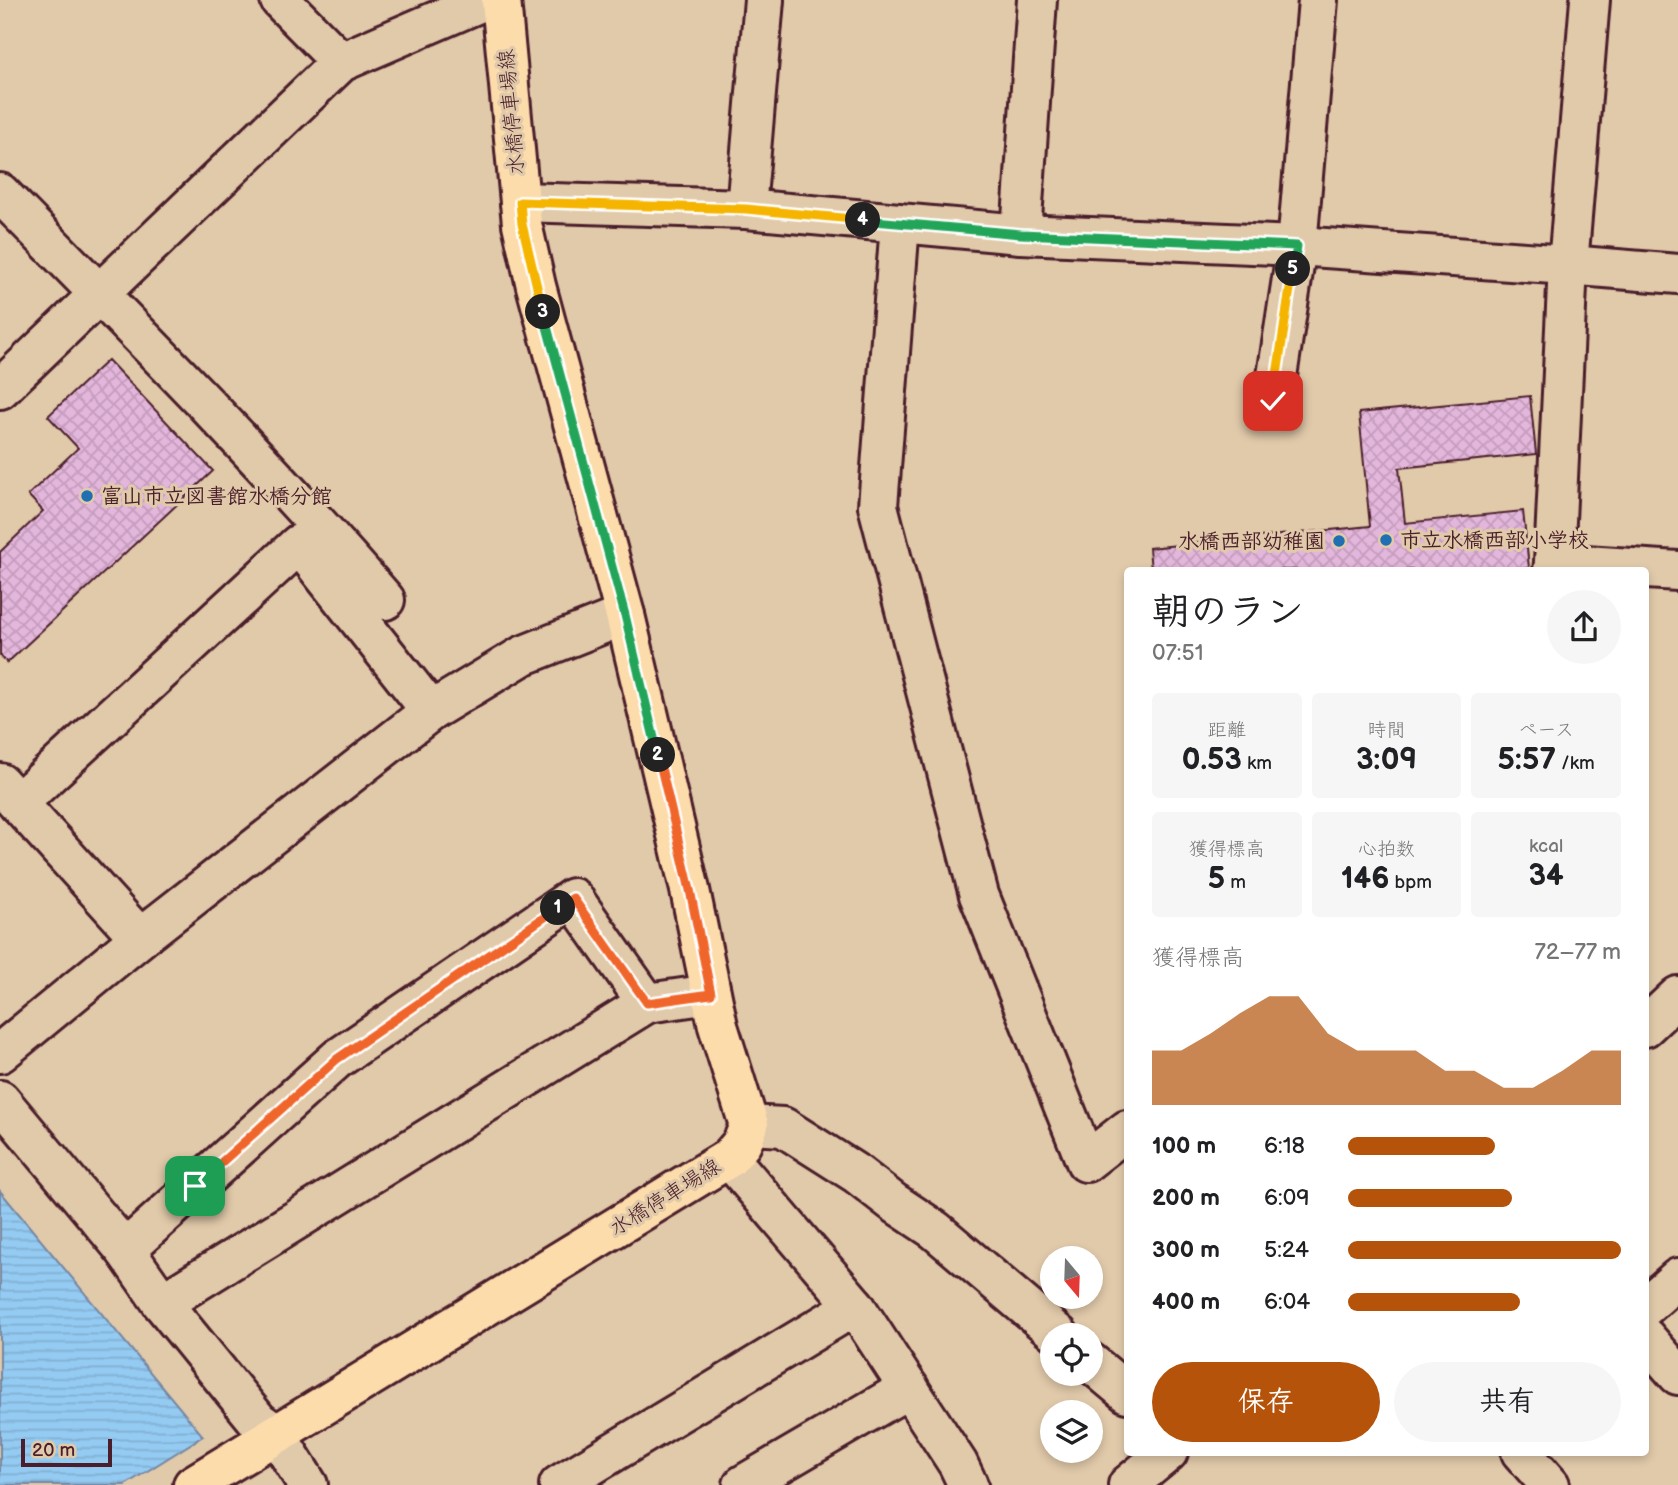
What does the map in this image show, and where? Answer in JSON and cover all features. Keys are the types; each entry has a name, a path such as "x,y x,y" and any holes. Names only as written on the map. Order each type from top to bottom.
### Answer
{"main road":[{"name":"水橋停車場線","path":"193,1485 729,1158 742,1143 748,1125 718,1026 690,890 625,615 536,286 522,224 501,0"}],"street":[{"path":"280,0 341,62"},
{"path":"0,389 341,62 485,0"},
{"path":"746,209 764,0"},
{"path":"1021,234 1037,0"},
{"path":"1273,401 1297,246 1318,0"},
{"path":"1553,567 1568,265 1590,0"},
{"path":"0,193 100,294 309,534 430,711"},
{"path":"520,202 746,209 1021,234 1297,246 1678,274"},
{"path":"900,223 878,506 979,895 1086,1162 1124,1132"},
{"path":"309,534 385,600"},
{"path":"140,938 9,793 309,534"},
{"path":"1649,570 1678,571"},
{"path":"0,1054 140,938 430,711 522,656 625,615"},
{"path":"125,1250 337,1059 573,898 647,1003"},
{"path":"162,1303 647,1003 711,994"},
{"path":"1649,1023 1678,996"},
{"path":"0,1101 125,1250 162,1303 258,1421 261,1443 308,1485"},
{"path":"748,1125 783,1127 857,1174 935,1230 1045,1323"},
{"path":"729,1158 855,1307 958,1464 968,1485"},
{"path":"1649,1303 1678,1278"},
{"path":"559,1485 855,1307"},
{"path":"1649,1342 1678,1375"},
{"path":"1103,1373 1124,1390"},
{"path":"743,1485 909,1388"},
{"path":"1128,1485 1163,1456"},
{"path":"1525,1456 1550,1485"}],"water":[{"path":"0,1191 203,1436 125,1485 0,1485"}],"building":[{"path":"108,360 213,471 7,663 0,655 0,552 43,511 28,495 78,448 48,416"},
{"path":"1530,396 1536,454 1399,468 1405,523 1523,511 1529,567 1151,567 1149,548 1370,526 1359,413"}],"place":[{"name":"富山市立図書館水橋分館","path":"87,496"},
{"name":"市立水橋西部小学校","path":"1386,540"},
{"name":"水橋西部幼稚園","path":"1339,541"}],"route":[{"path":"195,1186 337,1059 573,898 647,1003 711,994 690,890 625,615 536,286 522,224 520,202 746,209 1021,234 1297,246 1273,401"}]}
